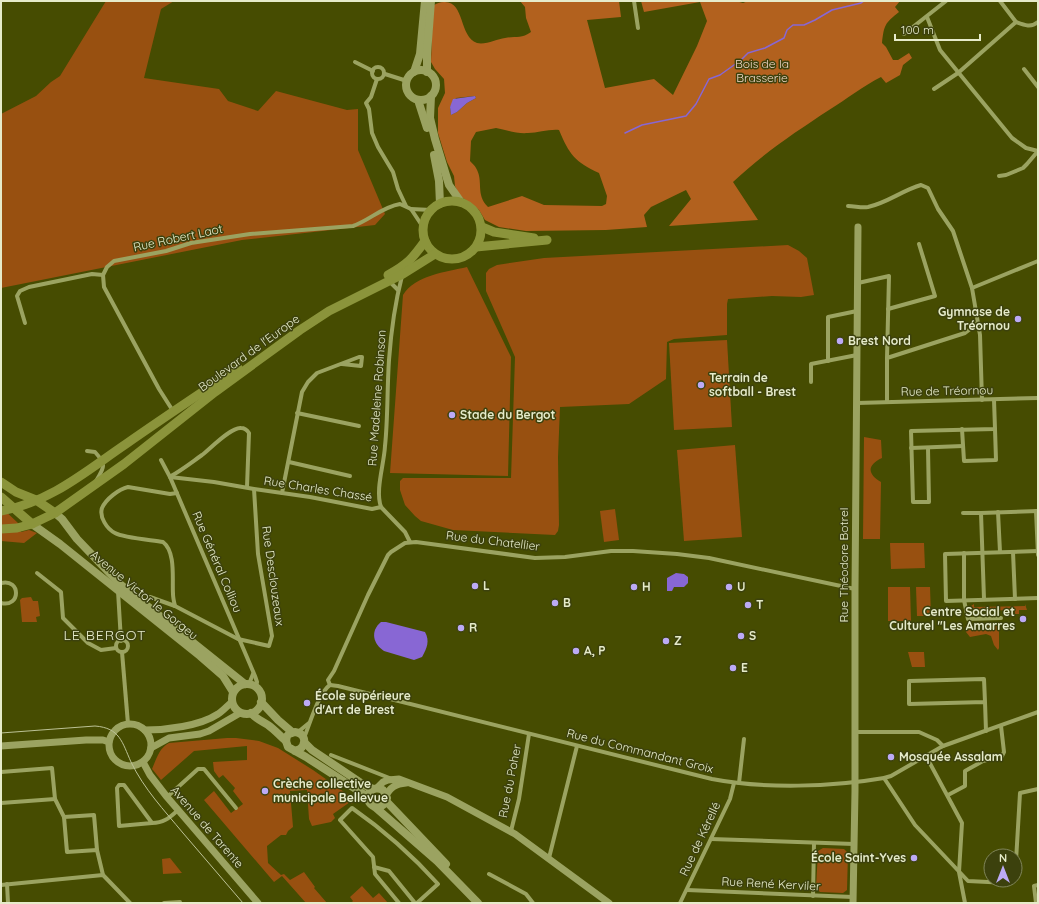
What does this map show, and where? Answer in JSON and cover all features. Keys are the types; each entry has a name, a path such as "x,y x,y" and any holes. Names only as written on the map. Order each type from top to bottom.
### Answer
{"main road":[{"path":"414,72 427,72 435,81 434,91 431,96 425,100 418,100 409,95 406,88 407,80 414,72 420,54 425,1"},
{"path":"427,72 431,1"},
{"path":"431,96 430,118 448,185 461,202"},
{"path":"418,100 436,161 440,204"},
{"path":"454,201 461,202 469,206 480,219 482,234 476,248 470,254 462,258 452,260 443,258 435,254 425,241 423,227 425,220 431,210 440,204 454,201"},
{"path":"476,248 547,240 494,232 482,227"},
{"name":"Boulevard de l'Europe","path":"13,509 71,483 102,460 324,309 401,268 414,257 425,241"},
{"name":"Boulevard de l'Europe","path":"32,524 55,513 90,489 141,451 215,392 300,330 329,311 403,274 435,254"},
{"path":"1,482 16,492 36,500 55,513"},
{"path":"1,497 32,524"},
{"path":"1,511 13,509"},
{"name":"Avenue Victor le Gorgeu","path":"55,513 62,519 77,539 120,584 250,685"},
{"path":"1,529 17,528 32,524"},
{"name":"Avenue Victor le Gorgeu","path":"32,524 55,540 118,590 223,676 233,692"},
{"path":"250,685 261,694 261,702 258,709 251,713 240,713 232,702 233,692 238,687 250,685"},
{"path":"261,702 278,720 295,732 312,750 358,782 375,789 383,790 392,808 484,903"},
{"path":"251,713 255,718 269,726 286,742 288,747 368,797"},
{"path":"286,742 287,736 295,732"},
{"path":"295,751 300,749 304,741"},
{"path":"375,789 369,792 368,797 370,805 375,807 437,861 478,903"},
{"path":"375,807 382,806 386,798"}],"street":[{"path":"634,1 638,28"},
{"path":"904,34 946,1"},
{"path":"1000,1 1016,22 1026,26 1034,25 1038,22"},
{"path":"927,17 940,50 958,73 1012,138 1026,148 1038,151 1023,168 1006,175 999,176"},
{"path":"934,89 958,73 1016,22"},
{"path":"355,62 373,70 380,68 385,74 407,80"},
{"path":"1024,69 1038,87"},
{"path":"373,70 372,75 376,79"},
{"path":"376,79 381,79 385,74"},
{"path":"376,79 371,97 366,103 369,109 372,133 393,172 398,189 406,206 411,209 423,227"},
{"path":"848,206 860,207 872,205 921,184 928,188 938,209 953,231 972,288 978,323 982,400"},
{"name":"Rue Robert Laot","path":"103,275 107,267 114,261 166,251 191,243 250,234 353,226 361,223 385,208 400,204 406,206"},
{"path":"411,209 431,210"},
{"name":"Rue Théodore Botrel","path":"853,900 858,227"},
{"path":"888,309 935,296 919,244"},
{"path":"972,288 1038,261"},
{"path":"25,323 17,296 20,291 29,287 92,274 103,275 104,287 173,412"},
{"name":"Rue Madeleine Robinson","path":"381,507 378,495 384,462 387,425 389,359 398,290 403,274"},
{"path":"858,283 889,276 887,402"},
{"path":"389,281 398,290"},
{"path":"828,361 828,317 857,311"},
{"path":"887,358 965,333 978,323"},
{"path":"811,382 810,364 857,355"},
{"path":"282,493 302,392 308,382 317,374 361,356 363,358 361,366 342,364"},
{"name":"Rue de Tréornou","path":"857,403 1038,398"},
{"path":"962,430 964,461 996,460 994,400"},
{"path":"297,413 360,426"},
{"path":"170,476 204,453 225,436 236,429 241,428 246,430 248,433 247,487"},
{"path":"928,448 929,502 913,502 911,431 995,428"},
{"path":"911,448 963,446"},
{"path":"87,450 95,452 102,460"},
{"name":"Boulevard de l'Europe","path":"90,489 104,467 102,460"},
{"name":"Rue Général Colliou","path":"161,460 170,476 257,682 250,685"},
{"path":"289,462 350,476"},
{"path":"170,476 254,489"},
{"path":"175,606 173,595 172,560 166,545 163,542 117,534 110,530 105,524 102,516 102,508 106,502 122,488 128,487 170,494 177,493"},
{"name":"Rue Charles Chassé","path":"254,489 310,497 372,510 381,507 405,532 410,542"},
{"name":"Rue Desclouzeaux","path":"238,639 270,646 272,636 258,554 254,489"},
{"path":"963,513 1037,511 1038,552 946,554 946,601 1038,598"},
{"path":"998,512 1000,552"},
{"path":"981,513 984,600"},
{"path":"304,741 309,723 324,691 330,685 328,680 334,671 368,595 388,555 402,545 410,542"},
{"name":"Rue du Chatellier","path":"410,542 500,552 535,558 565,557 610,551 677,554 704,558 855,589"},
{"path":"1013,552 1015,598"},
{"path":"964,553 964,600 968,618 1001,618"},
{"path":"37,573 61,592 63,618 88,643 101,650 116,648"},
{"path":"1,583 6,582 11,584 16,591 15,597 11,602 6,604 1,603"},
{"path":"118,590 122,640"},
{"path":"150,597 175,606 238,639"},
{"path":"116,648 117,643 122,640"},
{"path":"122,640 128,645 127,650 122,652"},
{"path":"116,648 119,652 122,652"},
{"path":"122,652 128,724"},
{"path":"250,685 253,674"},
{"path":"985,702 909,704 909,681 984,679 985,702 986,730"},
{"name":"Rue du Commandant Groix","path":"330,685 712,779 734,783 790,785 855,782 884,778 892,776 943,746 1038,712"},
{"path":"145,730 196,723 216,715 232,702"},
{"path":"151,748 169,738 200,734 209,731 240,713"},
{"path":"295,732 309,723"},
{"path":"128,724 134,724 145,730 150,738 151,748 150,753 142,765 127,766 120,764 115,760 109,748 109,742 112,734 117,728 128,724"},
{"path":"948,795 965,786 965,771 983,761 1002,756 1004,752 1001,726"},
{"path":"855,732 919,732 937,740 943,746"},
{"name":"Rue du Poher","path":"511,831 519,798 529,734"},
{"path":"739,783 744,739"},
{"path":"1,746 86,740 103,740 109,742"},
{"path":"549,858 577,746"},
{"path":"332,755 392,779 422,787 447,797 511,831 608,903"},
{"path":"926,756 962,824 959,872 965,903"},
{"name":"Avenue de Tarente","path":"142,765 167,797 258,903"},
{"path":"1,772 52,768 55,799 64,817 67,852 97,850"},
{"path":"167,797 198,769 204,769 236,808"},
{"path":"884,778 915,825 959,872 968,881 983,882"},
{"path":"375,789 383,782 392,779"},
{"path":"386,798 391,788 395,785 406,783"},
{"name":"Rue de Kérellé","path":"680,903 730,799 734,783"},
{"path":"152,823 124,785 119,785 117,788 119,826 160,823 167,820 178,810"},
{"path":"1016,848 1020,793 1038,789"},
{"path":"1,802 55,799"},
{"path":"374,867 389,871 416,903 438,884 415,859 379,827 352,808 340,820 373,857 374,867 375,874 399,903"},
{"path":"64,817 94,815 97,850 104,875 130,903"},
{"path":"711,839 854,844"},
{"path":"813,896 814,843"},
{"path":"489,874 526,894 533,903"},
{"path":"1,884 104,875"},
{"path":"7,884 8,903"},
{"path":"1036,903 1034,886 1038,885"},
{"name":"Rue René Kerviler","path":"687,890 813,896 853,900"},
{"path":"164,903 180,903"}],"shaded area":[{"path":"106,1 174,1 161,9 144,78 219,89 228,101 258,111 276,91 347,110 358,109 358,150 385,214 375,225 242,240 1,288 1,114 36,96 60,76"},
{"path":"475,96 476,98 451,115 450,107 453,99"},
{"path":"788,245 799,251 807,258 814,295 801,297 772,296 728,299 727,335 674,339 667,342 666,379 629,404 560,407 558,457 559,525 558,531 555,535 453,530 421,521 405,505 400,490 400,481 403,478 511,478 515,357 486,291 486,273 489,269 497,265 544,258"},
{"name":"Stade du Bergot","path":"467,267 511,357 508,476 390,473 403,295 408,288 415,283 432,275"},
{"name":"Terrain de softball - Brest","path":"727,340 732,427 674,430 669,343"},
{"path":"864,437 881,440 882,458 871,467 871,473 873,476 881,482 880,539 863,539"},
{"path":"735,445 742,537 684,541 677,450"},
{"path":"1,507 18,523 21,532 29,530 37,533 24,543 1,541"},
{"path":"615,509 619,540 604,542 600,511"},
{"path":"890,543 924,543 925,568 891,569"},
{"path":"676,573 684,574 688,577 688,583 684,587 674,587 672,591 667,591 667,578"},
{"path":"888,587 910,587 911,621 888,621"},
{"path":"916,587 930,587 931,616 917,616"},
{"path":"31,597 33,601 38,601 40,616 36,617 37,622 22,622 20,600 22,598"},
{"path":"974,604 974,607 1025,606 1025,604 1027,610 1019,610 1019,614 1015,614 1015,610 974,611 974,615 971,606"},
{"path":"381,622 425,632 427,644 422,657 414,660 384,651 380,648 375,641 374,633 375,629"},
{"path":"999,625 998,650 994,645 991,636 986,634 970,637 966,632 965,626"},
{"path":"908,652 924,652 925,667 912,667"},
{"path":"227,738 259,741 278,748 313,770 354,799 352,804 350,802 333,814 335,818 331,822 312,826 309,819 307,790 290,791 293,827 286,835 281,835 267,846 268,863 281,875 284,874 290,880 304,872 315,887 314,888 327,903 306,903 282,876 274,882 204,800 214,791 231,813 243,804 233,791 235,788 223,775 219,778 214,771 213,762 247,760 247,746 194,751 161,780 152,769 160,751 169,743"},
{"path":"823,848 844,849 848,853 847,890 843,893 820,892 816,888 818,851"},
{"path":"170,858 182,873 163,874 162,859"},
{"path":"362,886 373,898 379,893 388,903 351,903 353,901 350,897"}],"green space":[{"name":"Bois de la Brasserie","path":"520,1 619,1 621,17 587,20 605,88 654,79 673,95 697,46 707,21 700,2 644,12 641,1 736,1 743,3 748,1 900,1 895,7 899,12 886,25 882,43 893,60 898,60 909,53 912,58 903,65 900,75 886,83 881,77 861,88 780,144 733,182 758,220 669,226 691,199 686,190 651,207 644,215 647,227 606,230 526,231 499,227 485,220 479,210 459,195 455,186 454,176 447,162 438,133 438,108 445,93 444,79 431,62 433,6 436,4 440,2 451,3 459,13 467,34 477,43 488,43 505,38 521,36 531,32 526,18 525,7","holes":["475,96 476,98 451,115 450,107 456,98","496,128 524,133 559,130 566,145 578,161 599,173 607,196 606,204 602,206 544,205 522,196 488,207 482,197 476,167 470,161 471,141 476,132"]}],"waterway":[{"path":"625,133 642,125 686,116 696,104 709,79 720,75 748,53 765,48 784,38 787,30 793,25 804,25 832,10 864,1"}],"tram line":[{"path":"1,733 95,726 103,727 115,733 122,742 136,772 148,790 243,903"}],"place":[{"name":"Gymnase de Tréornou","path":"1018,319"},
{"name":"Brest Nord","path":"840,341"},
{"name":"Terrain de softball - Brest","path":"701,385"},
{"name":"Stade du Bergot","path":"452,415"},
{"name":"L","path":"475,586"},
{"name":"H","path":"634,587"},
{"name":"U","path":"729,587"},
{"name":"B","path":"555,603"},
{"name":"T","path":"748,605"},
{"name":"Centre Social et Culturel \"Les Amarres","path":"1023,619"},
{"name":"R","path":"461,628"},
{"name":"S","path":"741,636"},
{"name":"Z","path":"666,641"},
{"name":"A, P","path":"576,651"},
{"name":"E","path":"733,668"},
{"name":"École supérieure d'Art de Brest","path":"307,703"},
{"name":"Mosquée Assalam","path":"891,757"},
{"name":"Crèche collective municipale Bellevue","path":"265,791"},
{"name":"École Saint-Yves","path":"914,858"}],"district":[{"name":"LE BERGOT","path":"105,635"}]}
